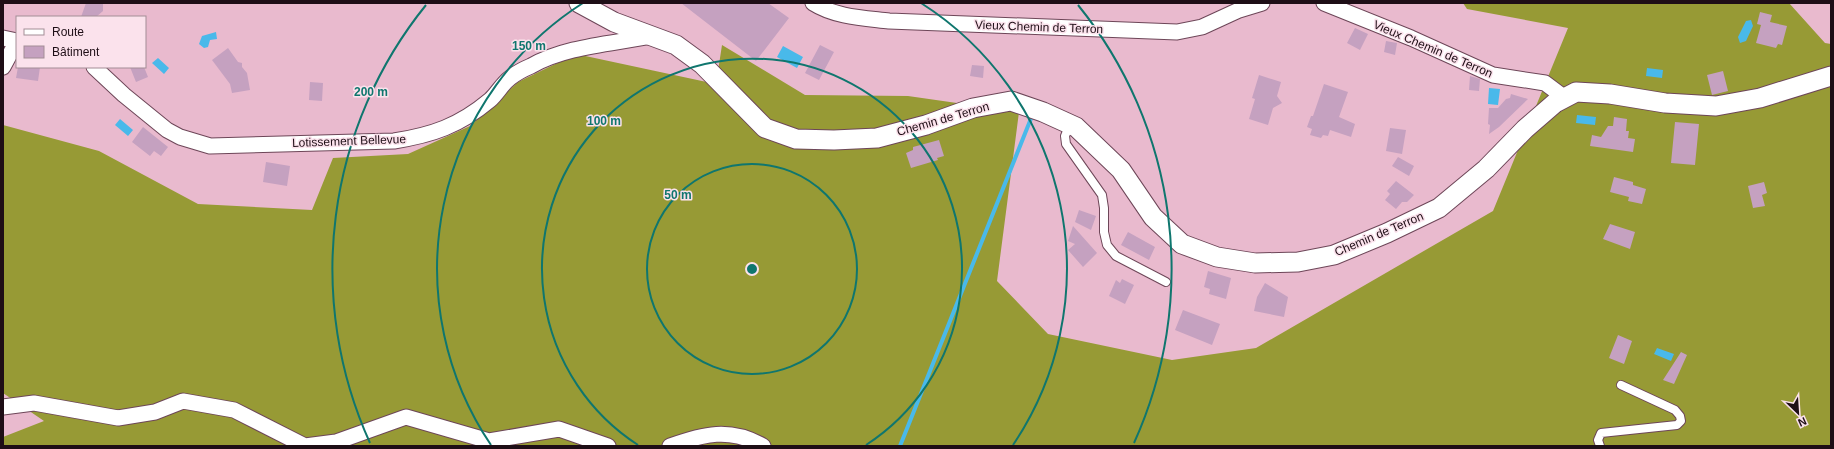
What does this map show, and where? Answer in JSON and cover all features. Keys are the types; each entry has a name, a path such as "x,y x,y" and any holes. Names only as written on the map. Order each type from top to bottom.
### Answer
{"street":[{"name":"Chemin de Terron","path":"580,3 614,22 676,45 702,64 765,128 796,139 834,140 877,138 926,125 973,108 1011,101 1043,112 1076,127 1120,170 1153,217 1182,244 1217,257 1255,263 1298,262 1334,255 1387,233 1439,208 1486,169 1537,118 1555,103 1576,92 1610,94 1665,103 1716,106 1760,98 1831,76"},
{"name":"Vieux Chemin de Terron","path":"813,3 825,9 851,16 889,21 1178,32 1202,27 1239,10 1262,3"},
{"name":"Vieux Chemin de Terron","path":"1324,3 1411,38 1493,75 1546,83 1565,98"},
{"name":"Lotissement Bellevue","path":"95,68 124,95 167,130 180,137 210,146 394,141 423,137 446,129 466,118 490,100 510,78 533,65 575,49 651,36"},
{"path":"3,38 16,41"},
{"path":"3,67 16,43"},
{"path":"3,407 34,403 118,418 155,412 183,400 234,410 305,446 336,442 406,417 489,441 559,429 608,446"},
{"path":"670,446 697,436 726,433 757,442 763,446"}],"lane":[{"path":"1070,124 1066,136 1066,144 1102,195 1104,208 1104,232 1107,245 1116,256 1166,282"},
{"path":"1600,446 1598,440 1601,433 1677,425 1681,421 1680,416 1675,410 1621,385"}],"shaded area":[{"path":"1463,3 1789,3 1825,43 1831,44 1831,446 3,446 3,437 44,421 3,393 3,125 99,151 198,204 312,210 333,158 408,154 470,126 518,82 576,54 716,84 722,45 805,95 908,96 1019,112 997,281 1048,334 1172,360 1256,348 1493,211 1568,28 1467,9"}],"water":[{"path":"1751,20 1753,26 1746,41 1740,43 1738,37 1746,21"},
{"path":"216,32 217,39 210,40 208,47 204,48 199,44 202,36"},
{"path":"783,46 803,57 797,68 777,57"},
{"path":"158,58 169,68 164,74 152,63"},
{"path":"1647,68 1663,70 1662,78 1646,76"},
{"path":"1489,88 1500,89 1498,105 1488,104"},
{"path":"1577,115 1596,117 1595,125 1576,123"},
{"path":"120,119 133,130 128,136 115,125"},
{"path":"1657,348 1674,354 1671,361 1654,354"}],"building":[{"path":"86,3 103,3 103,11 97,16 81,16"},
{"path":"681,3 768,3 789,18 756,61"},
{"path":"1760,12 1772,15 1770,22 1787,26 1782,45 1778,44 1776,48 1756,43 1761,25 1757,24"},
{"path":"1355,28 1368,34 1360,50 1347,43"},
{"path":"1386,41 1397,43 1395,55 1384,52"},
{"path":"820,45 834,52 819,80 805,73"},
{"path":"228,48 238,62 242,63 242,67 247,73 250,90 232,93 230,84 212,60"},
{"path":"972,65 984,66 983,78 970,76"},
{"path":"18,68 40,68 38,81 16,78"},
{"path":"130,68 144,68 148,77 136,82"},
{"path":"1723,71 1728,91 1712,95 1707,75"},
{"path":"1259,75 1281,82 1277,96 1282,103 1273,108 1268,125 1249,119 1255,99 1252,98"},
{"path":"1470,76 1480,79 1479,91 1469,90"},
{"path":"310,82 323,83 322,101 309,100"},
{"path":"1324,84 1348,92 1339,117 1355,124 1351,137 1330,130 1328,136 1323,135 1321,138 1310,135 1312,129 1307,127 1311,116 1313,116"},
{"path":"1511,94 1528,99 1499,127 1489,134 1489,108 1498,108 1506,99 1510,98"},
{"path":"1614,117 1627,119 1626,131 1629,131 1628,138 1635,139 1633,152 1590,146 1592,135 1601,137 1608,126 1613,126"},
{"path":"1675,122 1699,124 1695,165 1671,163"},
{"path":"143,127 168,147 161,156 154,151 150,156 132,142"},
{"path":"1390,128 1406,130 1402,154 1386,151"},
{"path":"939,140 944,156 937,158 938,160 911,168 906,153 913,150 913,147"},
{"path":"1398,157 1414,166 1409,176 1392,166"},
{"path":"266,162 290,166 287,186 263,182"},
{"path":"1614,177 1633,182 1633,185 1646,189 1642,204 1628,201 1629,197 1610,192"},
{"path":"1396,181 1414,195 1407,202 1402,202 1396,209 1385,200 1390,194 1387,191"},
{"path":"1764,182 1767,193 1762,195 1765,206 1753,208 1748,186"},
{"path":"1079,210 1096,216 1091,230 1075,222"},
{"path":"1610,224 1635,232 1630,249 1603,239"},
{"path":"1073,226 1097,253 1083,267 1068,250 1075,244 1068,241"},
{"path":"1128,232 1155,247 1149,260 1121,245"},
{"path":"1208,271 1231,278 1226,299 1209,294 1210,289 1204,287"},
{"path":"1122,279 1134,285 1125,304 1109,296 1116,280 1120,283"},
{"path":"1265,283 1288,297 1284,317 1254,311 1257,297"},
{"path":"1183,310 1220,324 1212,345 1175,330"},
{"path":"1618,335 1632,341 1624,364 1609,358"},
{"path":"1681,352 1687,355 1674,384 1663,380"}],"waterway":[{"path":"900,446 1032,116"}]}
